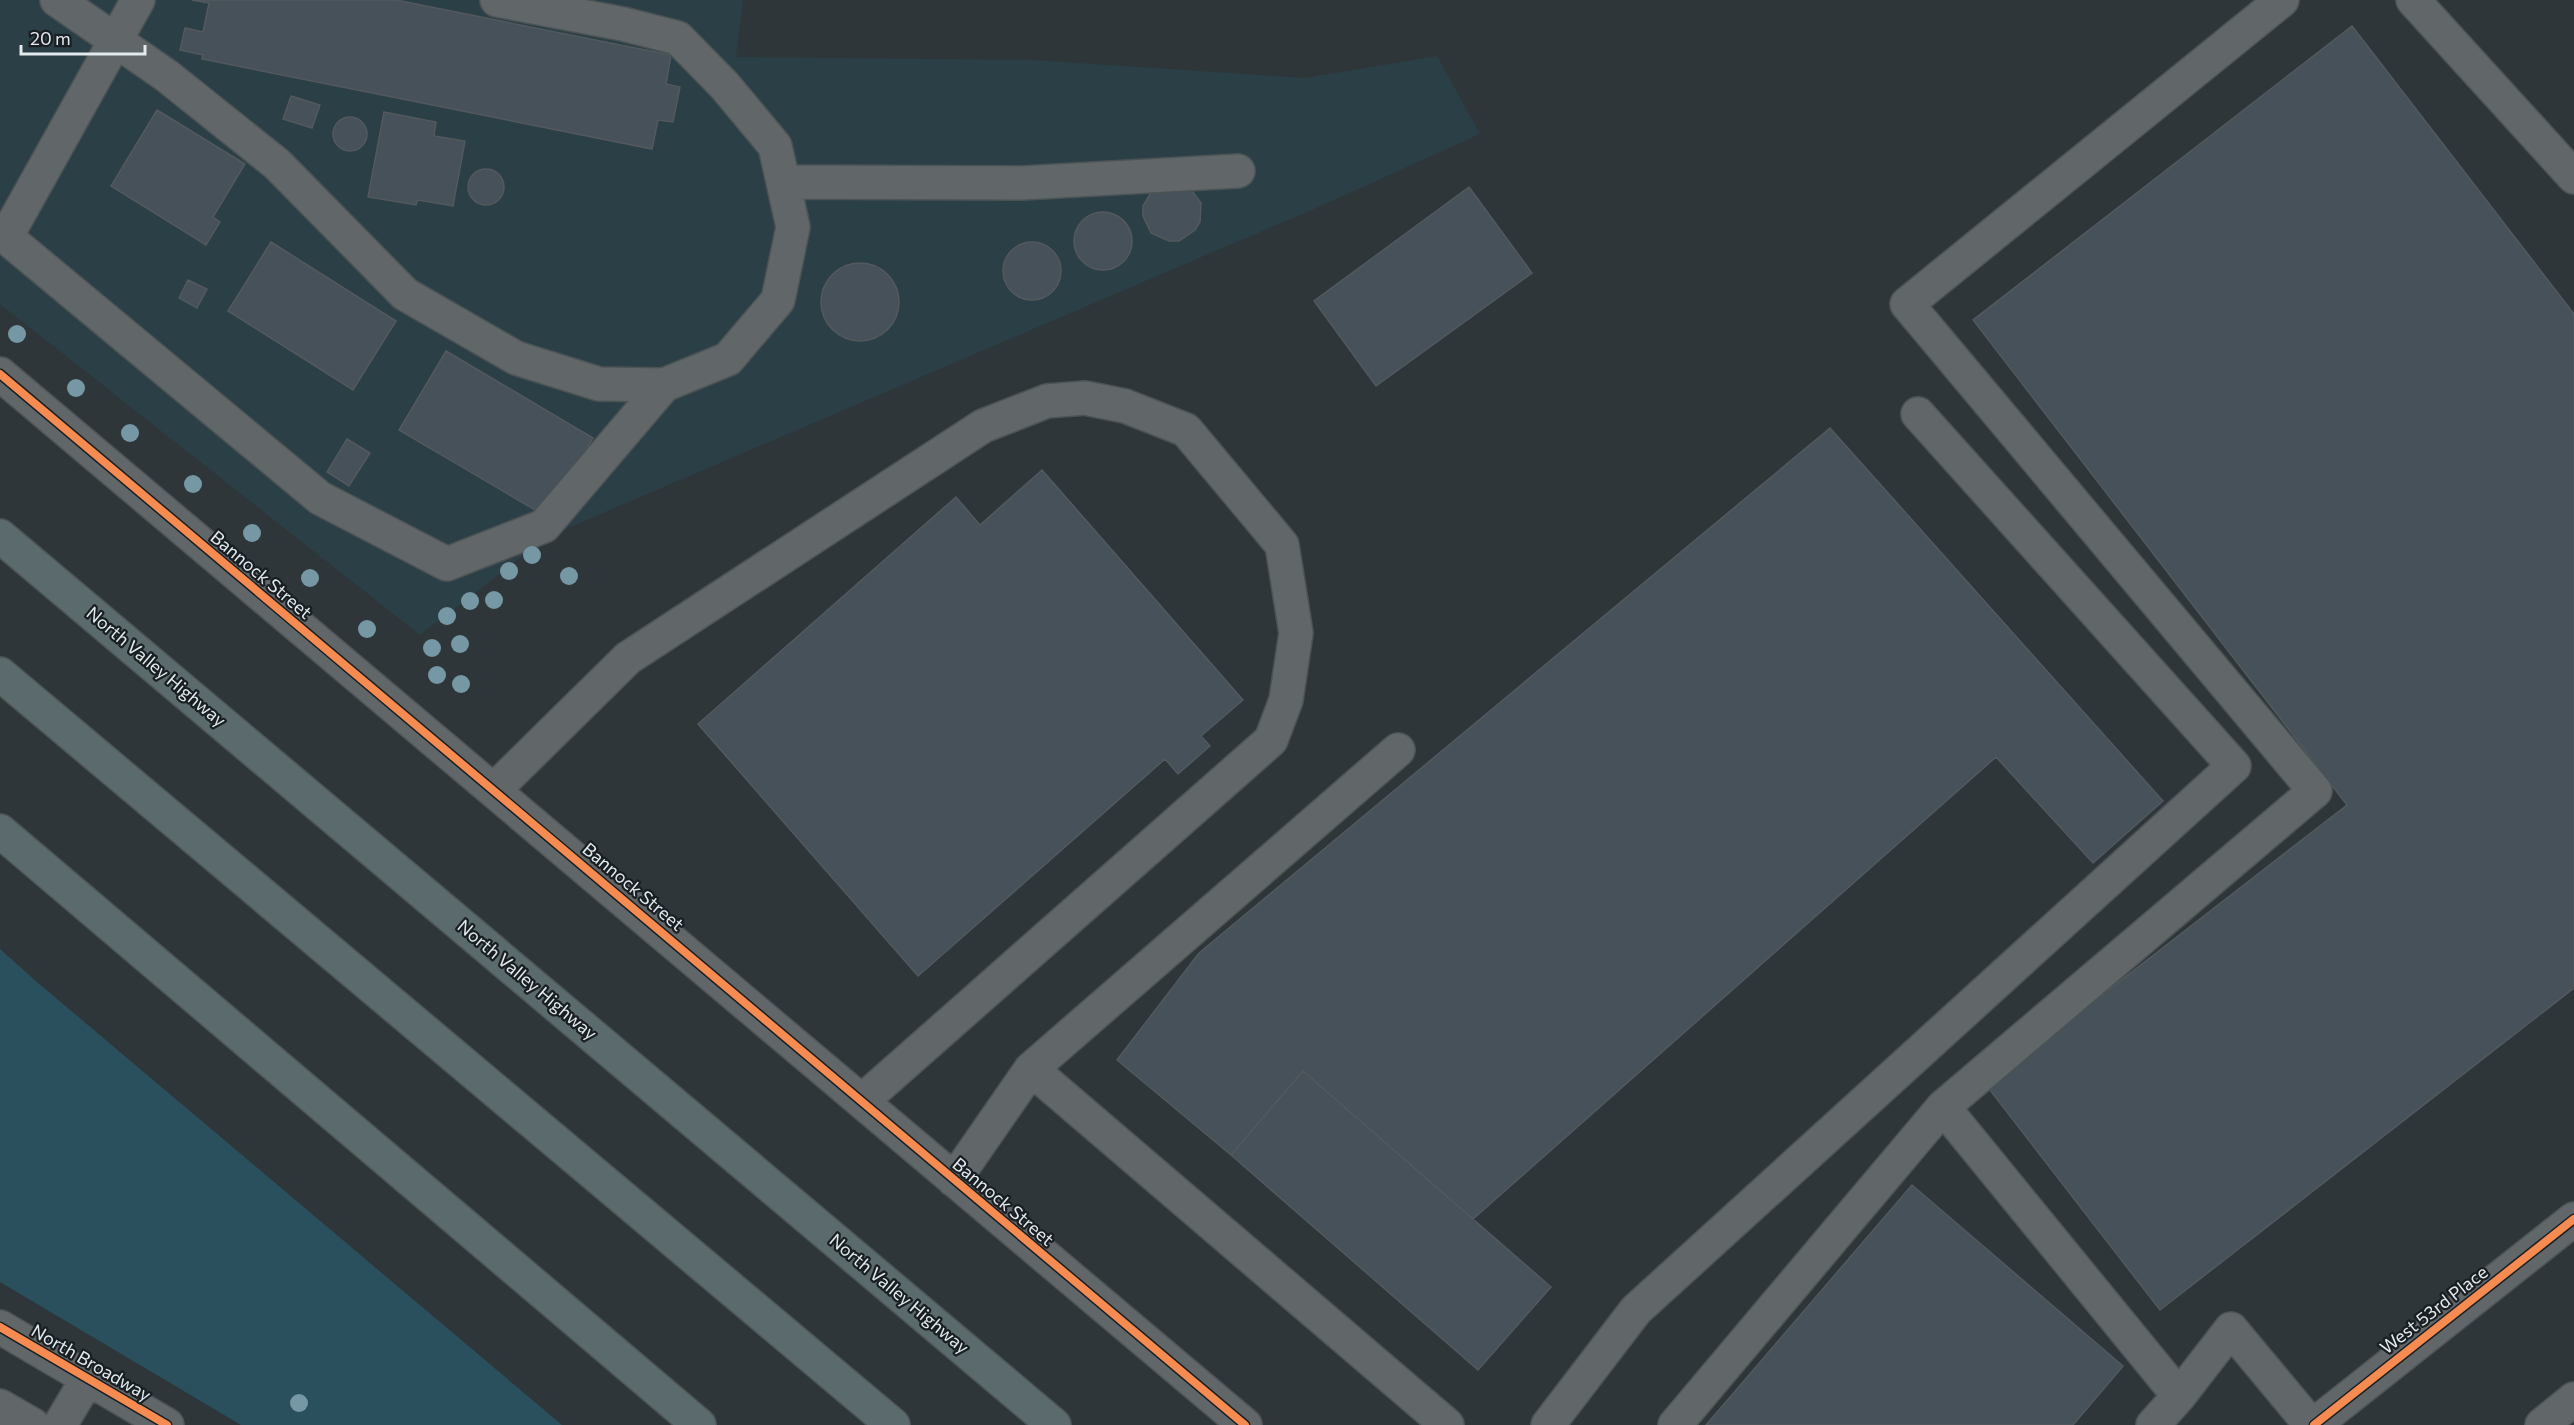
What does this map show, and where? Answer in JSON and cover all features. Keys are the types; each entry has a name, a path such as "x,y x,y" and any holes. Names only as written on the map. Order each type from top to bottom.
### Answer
{"highway":[{"name":"North Valley Highway","path":"6,540 1054,1425"},
{"path":"0,674 893,1425"},
{"path":"0,831 699,1425"}],"street":[{"path":"57,0 167,76 277,164 405,294 516,358 599,384 664,385 728,359 778,300 793,228 775,146 725,86 678,38 623,24 497,0"},
{"path":"138,0 3,235 320,498 447,564 544,526 664,385"},
{"path":"1675,1425 1943,1107 2315,791 1907,304 2282,0"},
{"path":"2413,0 2574,177"},
{"path":"783,182 1022,183 1238,171"},
{"name":"Bannock Street","path":"0,374 1245,1425"},
{"path":"494,790 628,658 983,426 1047,401 1085,398 1125,406 1186,430 1282,545 1296,633 1286,700 1271,740 862,1101"},
{"path":"1548,1425 1636,1310 2234,766 1918,414"},
{"path":"954,1180 1031,1069 1398,750"},
{"path":"1031,1069 1447,1425"},
{"path":"1943,1107 2179,1396"},
{"name":"West 53rd Place","path":"2313,1425 2574,1219"},
{"name":"North Broadway","path":"0,1327 167,1425"},
{"path":"2153,1425 2179,1396 2231,1329 2313,1425"},
{"path":"60,1425 88,1378"},
{"path":"2542,1425 2574,1399"},
{"path":"0,1406 33,1425"}],"shaded area":[{"path":"0,0 743,0 736,57 1032,60 1305,78 1437,56 1480,134 1314,209 549,536 420,635 0,304"},
{"path":"0,949 562,1425 241,1425 0,1282"}],"building":[{"path":"192,0 396,0 671,55 666,84 680,87 673,122 658,120 652,149 202,59 203,55 180,50 185,28 203,32 209,3"},
{"path":"2352,26 2574,314 2574,988 2160,1310 1986,1085 2347,805 1973,320"},
{"path":"291,96 320,105 312,128 283,119"},
{"path":"157,110 245,164 213,217 220,222 206,245 111,186"},
{"path":"384,112 436,122 434,136 465,141 453,206 418,200 416,205 368,197"},
{"path":"350,117 362,122 367,134 362,146 350,151 338,146 333,134 338,122"},
{"path":"486,169 498,175 504,187 498,199 486,205 474,199 468,187 474,175"},
{"path":"1189,187 1201,203 1200,222 1195,230 1179,241 1169,241 1151,233 1143,216 1143,206 1153,189"},
{"path":"1469,187 1532,273 1376,386 1314,301"},
{"path":"1097,212 1109,212 1124,220 1132,235 1132,247 1124,262 1109,270 1097,270 1082,262 1074,247 1074,235 1082,220"},
{"path":"271,242 396,321 353,390 228,311"},
{"path":"1026,242 1038,242 1053,250 1061,265 1061,277 1053,292 1038,300 1026,300 1011,292 1003,277 1003,265 1011,250"},
{"path":"860,263 875,266 892,280 899,302 896,317 882,334 860,341 845,338 828,324 821,302 824,287 838,270"},
{"path":"188,280 207,289 197,308 179,298"},
{"path":"446,351 593,438 547,517 399,430"},
{"path":"1830,428 2163,801 2093,863 1996,757 1473,1219 1303,1071 1231,1155 1117,1060 1199,953"},
{"path":"347,439 370,453 349,486 327,472"},
{"path":"1042,470 1243,700 1201,736 1210,746 1178,774 1165,759 918,976 698,724 956,497 980,525"},
{"path":"1303,1071 1551,1287 1478,1370 1231,1155"},
{"path":"1912,1185 2123,1366 2073,1425 1706,1425"}],"cycle path":[{"path":"0,374 1245,1425"},
{"path":"2314,1425 2574,1219"},
{"path":"0,1327 167,1425"}]}
